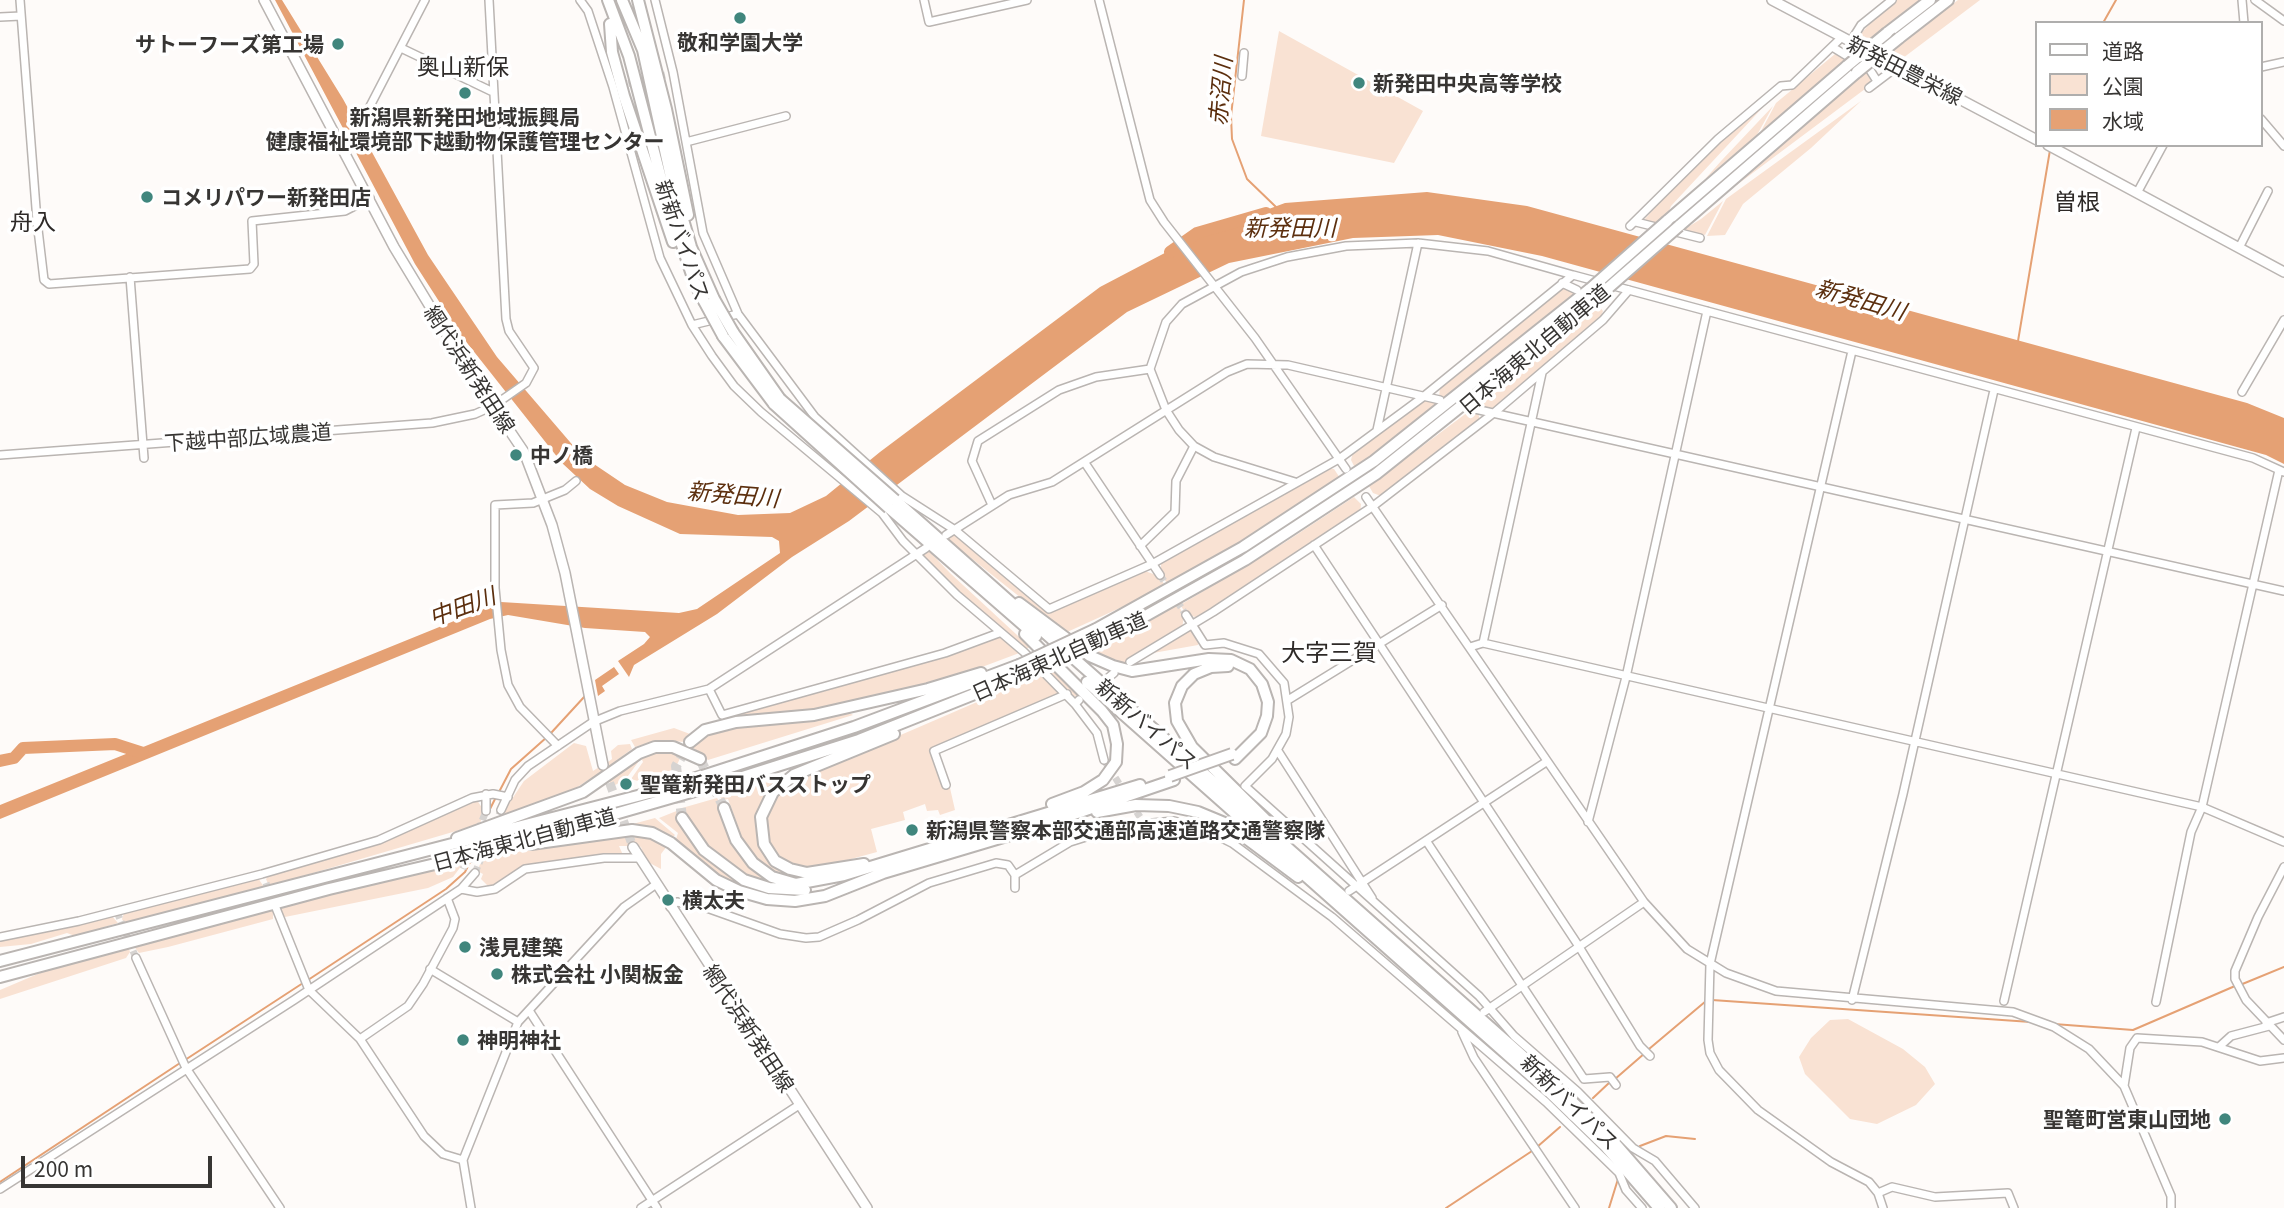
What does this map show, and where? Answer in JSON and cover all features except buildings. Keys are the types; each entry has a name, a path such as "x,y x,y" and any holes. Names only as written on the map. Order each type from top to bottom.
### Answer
{"highway":[{"name":"新新バイパス","path":"608,0 629,56 665,194 698,278 728,334 777,402 1546,1089 1606,1147 1659,1208"},
{"name":"新新バイパス","path":"622,0 643,50 671,182 698,278"},
{"path":"638,0 698,278"},
{"name":"日本海東北自動車道","path":"0,961 653,792 804,745 1108,637 1245,561 1376,474 1597,297 1852,69 1887,33 1930,0"},
{"name":"日本海東北自動車道","path":"0,977 316,892 469,856 796,761 1001,685 1041,654 1096,629 1242,547 1374,461 1597,297 1667,221 1852,69 1899,38 1948,0"},
{"path":"610,24 612,52 628,109 678,254 698,278"},
{"name":"新新バイパス","path":"963,567 1322,878 1552,1082 1612,1140 1671,1208"},
{"path":"682,818 704,850 723,867 744,880 769,888 794,891 822,888 1172,778 1233,756 1261,733 1267,716 1268,702 1262,684 1250,669 1231,660 1209,659 1132,671 1113,666 1090,656 963,567"},
{"path":"963,567 975,590 1062,669 1113,725 1117,744 1116,762 1103,780 1024,825"},
{"path":"1233,756 1256,730 1261,702 1256,686 1246,675 1229,666 1210,667 1194,674 1182,686 1175,703 1177,721 1184,738 1322,878"},
{"path":"690,742 705,730 736,722 814,715 1021,667"},
{"path":"883,867 807,873 790,869 775,860 764,844 761,826 764,809 773,792 794,775 939,715 1001,685"},
{"path":"350,870 551,806 583,792 639,753 655,747 673,747 700,759"},
{"path":"1024,825 1136,805 1169,806 1198,812 1227,824 1262,848 1367,929"},
{"path":"724,808 736,840 753,863 772,877 796,884 883,867"},
{"path":"469,856 632,830 652,833 671,843 716,880 739,891 767,899 795,901 825,897 883,867"}],"main road":[{"name":"網代浜新発田線","path":"264,0 400,258 524,452 543,499 570,602 603,765"},
{"name":"新発田豊栄線","path":"1772,0 2036,139"},
{"path":"2052,147 2284,272"},
{"name":"網代浜新発田線","path":"633,847 637,858 867,1208"}],"street":[{"path":"20,0 44,280 49,284 250,269 254,264 252,221 345,211 370,198"},
{"path":"368,110 425,0"},
{"path":"401,48 493,92 489,0"},
{"path":"580,0 588,11 614,87 660,258 692,325 734,386 821,460 892,504 955,530 1049,609 1152,564 1339,459 1423,397 1573,275"},
{"path":"665,0 655,1 703,233 738,314 815,417 838,439 892,504 903,541 999,633 1024,652 1077,702 1097,733 1104,761"},
{"path":"924,0 929,22 1027,0"},
{"path":"1098,0 1144,182 1160,217 1274,365 1346,469"},
{"path":"1700,238 1633,224 1648,205 1718,139 1781,86 1792,85 1892,0"},
{"path":"2242,0 2244,21"},
{"path":"2255,0 2284,21"},
{"path":"0,17 21,16"},
{"path":"1834,48 1870,70 1877,81"},
{"path":"1242,76 1244,54"},
{"path":"2263,67 2284,62"},
{"path":"1869,88 1898,66"},
{"name":"下越中部広域農道","path":"0,455 432,423 475,414 493,406 526,383 534,368 509,331 506,319 493,92"},
{"path":"686,142 786,116"},
{"path":"2263,122 2284,146"},
{"path":"2137,193 2162,147"},
{"path":"2239,248 2269,191"},
{"path":"1376,432 1388,389 1418,243"},
{"path":"1296,482 1214,457 1194,446 1166,410 1150,369 1166,322 1182,304 1213,284 1287,257 1346,246 1418,243 1488,251 2253,458 2281,471 2202,807 2191,832 2156,1002"},
{"path":"131,277 144,458"},
{"path":"1562,283 1577,290"},
{"path":"1130,662 1192,625 1372,507 1495,412 1610,312 1629,290"},
{"path":"1597,297 1610,312"},
{"path":"1588,822 1626,677 1707,311"},
{"path":"692,325 738,314"},
{"path":"2242,392 2284,320"},
{"path":"1852,351 1710,964 1708,1040 1710,1053 1719,1070 1767,1118 1831,1162 1869,1182 1878,1193 1883,1208"},
{"path":"946,535 1009,495 1052,482 1166,410 1247,364 1289,365 1440,401"},
{"path":"992,505 972,461 978,441 1059,390 1096,377 1150,369"},
{"path":"1483,643 1542,372"},
{"path":"1852,1000 1915,742 1994,390"},
{"path":"1475,409 1531,419 1675,454 2284,590"},
{"path":"786,431 815,417"},
{"path":"2004,1001 2136,428"},
{"path":"1140,546 1175,512 1176,481 1194,446"},
{"path":"1085,463 1160,575"},
{"path":"558,746 520,707 508,685 496,608 495,505 533,503 565,490 576,481"},
{"path":"1366,497 1644,902 1687,949 1749,984 1776,991 1852,1000 2013,1012 2054,1027 2088,1049 2124,1086 2171,1196 2171,1208"},
{"path":"1314,545 1578,945 1640,1046 1650,1056"},
{"path":"501,810 515,780 528,766 593,722 620,711 709,689 926,548"},
{"path":"1288,700 1442,605"},
{"path":"1186,615 1205,645 1224,643 1259,654 1284,683 1289,717 1278,751 1245,786 1479,996 1486,1011 1633,1148 1655,1161 1695,1208"},
{"path":"709,689 722,715 944,653 999,633"},
{"path":"1470,647 1483,643 2202,807 2284,842"},
{"path":"946,785 934,751 1067,694"},
{"path":"1278,751 1356,888"},
{"path":"1356,888 1546,762"},
{"path":"0,937 79,921 262,874 379,840 472,798 486,794 508,797"},
{"path":"486,794 486,811"},
{"path":"1015,875 1070,842 1142,820 1174,821 1204,829 1232,843 1324,908 1463,1026 1572,1124 1619,1173 1626,1190 1642,1208"},
{"path":"1427,842 1584,1079 1610,1077 1616,1085"},
{"path":"461,889 477,892 495,889 526,869 604,858 637,858"},
{"path":"670,907 677,902 704,907 780,934 806,939 819,937 858,920 929,883 996,863 1008,864 1015,875 1015,888"},
{"path":"2284,867 2235,971 2235,979 2246,1000 2284,1040"},
{"path":"0,1189 461,889 475,873"},
{"path":"262,874 266,883"},
{"path":"471,1208 463,1160 518,1021 530,1013 624,907 655,885"},
{"path":"360,1039 384,1026 408,1006 453,928 454,919 447,898"},
{"path":"1486,1011 1644,902"},
{"path":"276,908 309,989 360,1039 425,1136 443,1154 463,1160"},
{"path":"136,958 186,1068 280,1208"},
{"path":"430,969 518,1021"},
{"path":"530,1013 657,1208"},
{"path":"2220,1046 2231,1036 2284,1017"},
{"path":"1463,1026 1474,1058 1575,1208"},
{"path":"2124,1086 2130,1048 2137,1038 2220,1046 2260,1061 2284,1058"},
{"path":"641,1208 799,1105"},
{"path":"1878,1193 1892,1187 1935,1197 2008,1193 2014,1208"}],"green space":[{"path":"1897,0 1922,0 1868,42 1859,36 1872,21"},
{"path":"1958,0 1980,0 1903,58 1890,53"},
{"path":"1279,31 1423,111 1394,163 1261,136"},
{"path":"1835,54 1849,59 1760,133 1776,103"},
{"path":"1866,71 1871,76 1869,86 1734,187"},
{"path":"1779,90 1671,206 1667,216 1657,223 1643,221 1698,160"},
{"path":"1861,101 1811,148 1743,204 1725,235 1707,236 1726,199"},
{"path":"1773,106 1757,135 1705,179 1722,160"},
{"path":"1723,201 1705,235 1683,230 1701,219"},
{"path":"1565,286 1575,292 1568,301 1445,400 1439,399 1440,386"},
{"path":"1598,305 1603,311 1600,319 1495,408 1475,407"},
{"path":"1425,399 1443,402 1355,468 1351,460 1353,452"},
{"path":"1472,409 1478,412 1480,421 1381,496 1373,493 1369,486"},
{"path":"1329,468 1334,469 1340,478 1255,535 1168,585 1161,574 1161,562"},
{"path":"1354,497 1361,504 1360,514 1199,619 1186,613 1180,605 1284,543"},
{"path":"954,533 1049,612 1142,570 1159,576 1166,587 1065,633 947,539"},
{"path":"928,550 1030,647 1026,649 970,606 922,557 922,553"},
{"path":"1178,605 1184,615 1182,629 1123,664 1091,651"},
{"path":"1189,629 1199,640 1198,645 1153,653"},
{"path":"996,637 1005,639 1022,652 950,679 828,707 722,720 723,716 829,690"},
{"path":"1054,669 1082,696 1079,698 1068,694 1048,671"},
{"path":"1042,674 1059,692 1052,698 930,751 950,788 955,810 940,815 938,810 927,811 925,804 903,812 905,820 871,829 877,852 818,868 788,863 775,853 766,838 768,812 776,797 794,781"},
{"path":"846,711 853,715 708,760 692,747 707,735 730,728"},
{"path":"674,728 690,734 685,742 658,740 635,747 631,740"},
{"path":"574,743 586,746 593,771 602,765 604,770 568,793 500,817 524,781"},
{"path":"630,744 632,749 605,769 604,765 612,759 611,751 618,745"},
{"path":"646,752 683,752 675,769 638,781 631,779 643,762 640,755"},
{"path":"636,757 639,761 625,780 611,787 608,777"},
{"path":"784,777 757,824 762,849 779,868 817,876 799,879 783,876 761,864 744,843 728,799 722,800 720,797"},
{"path":"717,798 764,875 820,884 806,888 781,886 741,875 713,854 683,816 682,808"},
{"path":"477,800 484,811 480,824 269,886 266,879 269,875 328,857"},
{"path":"679,810 684,831 701,853 738,880 796,895 850,884 811,896 789,897 762,895 731,884 675,842 678,833 659,818"},
{"path":"655,818 675,835 671,839 641,826 629,825"},
{"path":"626,833 631,846 619,846 623,855 529,865 489,887 481,879 483,874 477,871 483,858"},
{"path":"628,833 651,838 667,846 661,854 661,869 646,861 641,847 634,845"},
{"path":"465,861 453,877 428,888 285,917 277,908"},
{"path":"258,878 264,887 129,922 124,923 122,919 124,913"},
{"path":"273,908 273,919 168,947 139,953 133,945"},
{"path":"111,915 118,923 75,936 67,933 31,944 0,947 0,938 64,925 72,926"},
{"path":"128,946 130,952 126,958 0,999 0,990 40,973"},
{"path":"1848,1019 1903,1049 1925,1067 1935,1084 1916,1105 1877,1124 1850,1119 1805,1074 1799,1057 1811,1038 1830,1020"}],"water":[{"name":"新発田川","path":"275,0 282,0 343,99 428,255 497,357 582,456 625,485 667,502 738,515 790,513 826,496 880,452 1100,287 1201,234 1285,203 1427,192 1527,206 2247,403 2284,418 2284,464 2266,455 1542,256 1438,235 1353,238 1229,263 1127,312 849,521 792,557 717,614 634,665 629,677 618,661 644,644 650,637 645,632 585,628 508,615 490,619 0,819 0,805 501,602 679,613 697,609 780,553 779,541 772,537 680,534 618,506 590,489 562,463 460,334 415,264"},
{"path":"614,667 619,674 602,686 605,691 598,696 595,680"}],"waterway":[{"name":"赤沼川","path":"1244,0 1231,116 1232,139 1247,179 1276,207"},
{"path":"2104,21 2116,0"},
{"path":"2018,341 2050,150"},
{"name":"新発田川","path":"1170,252 1197,233 1266,213"},
{"path":"551,733 585,696"},
{"path":"499,792 511,769 547,737"},
{"name":"中田川","path":"0,761 14,758 23,748 115,744 143,753"},
{"path":"490,809 496,797"},
{"path":"308,980 446,889 465,872 471,860"},
{"path":"2240,985 2284,967"},
{"path":"185,1060 303,983"},
{"path":"2054,1024 2133,1030 2235,986"},
{"path":"1712,1000 2031,1022"},
{"path":"1649,1049 1706,1001"},
{"path":"1615,1079 1645,1053"},
{"path":"0,1182 180,1063"},
{"path":"1593,1098 1610,1082"},
{"path":"1537,1147 1560,1127"},
{"path":"1640,1146 1666,1136 1695,1139"},
{"path":"1446,1208 1532,1151"},
{"path":"1609,1208 1618,1179"}],"tunnel":[{"path":"618,86 665,75"},
{"path":"1580,292 1601,305"},
{"path":"1160,575 1186,615"},
{"path":"682,818 676,766 689,744"},
{"path":"700,759 724,808"},
{"path":"1104,760 1125,793"},
{"path":"605,770 633,847"},
{"path":"1131,803 1140,817"},
{"path":"475,873 501,810"},
{"path":"463,869 486,811"},
{"path":"266,883 275,908"},
{"path":"117,912 136,958"}],"place":[{"name":"敬和学園大学","path":"740,18"},
{"name":"サトーフーズ第工場","path":"338,44"},
{"name":"新発田中央高等学校","path":"1359,83"},
{"name":"新潟県新発田地域振興局 健康福祉環境部下越動物保護管理センター","path":"465,93"},
{"name":"コメリパワー新発田店","path":"147,197"},
{"name":"中ノ橋","path":"516,455"},
{"name":"聖篭新発田バスストップ","path":"626,784"},
{"name":"新潟県警察本部交通部高速道路交通警察隊","path":"912,830"},
{"name":"横太夫","path":"668,900"},
{"name":"浅見建築","path":"465,947"},
{"name":"株式会社 小関板金","path":"497,974"},
{"name":"神明神社","path":"463,1040"},
{"name":"聖篭町営東山団地","path":"2225,1119"}],"district":[{"name":"奥山新保","path":"463,66"},
{"name":"曽根","path":"2077,201"},
{"name":"舟入","path":"33,221"},
{"name":"大字三賀","path":"1329,652"}]}
